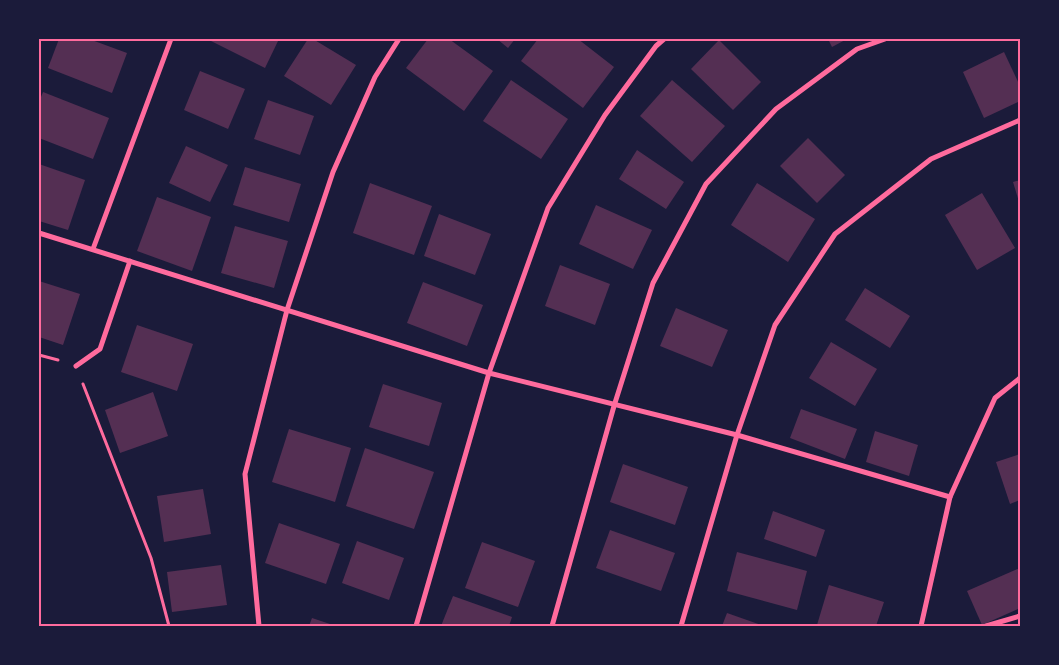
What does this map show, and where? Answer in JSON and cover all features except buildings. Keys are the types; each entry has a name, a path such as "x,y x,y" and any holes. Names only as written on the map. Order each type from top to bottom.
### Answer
{"street":[{"path":"93,249 170,39"},
{"path":"259,626 245,474 287,310 333,172 375,77 399,39"},
{"path":"416,626 489,373 548,208 605,115 656,46 664,39"},
{"path":"552,626 614,406 653,283 706,184 776,109 857,49 885,39"},
{"path":"681,626 737,435 775,325 835,234 931,159 1020,120"},
{"path":"39,233 489,373 614,406 737,435 950,497"},
{"path":"76,366 100,349 130,260"},
{"path":"921,626 950,497 995,398 1020,378"},
{"path":"986,626 1020,616"}],"path":[{"path":"39,355 76,366 151,558 169,626"}]}
